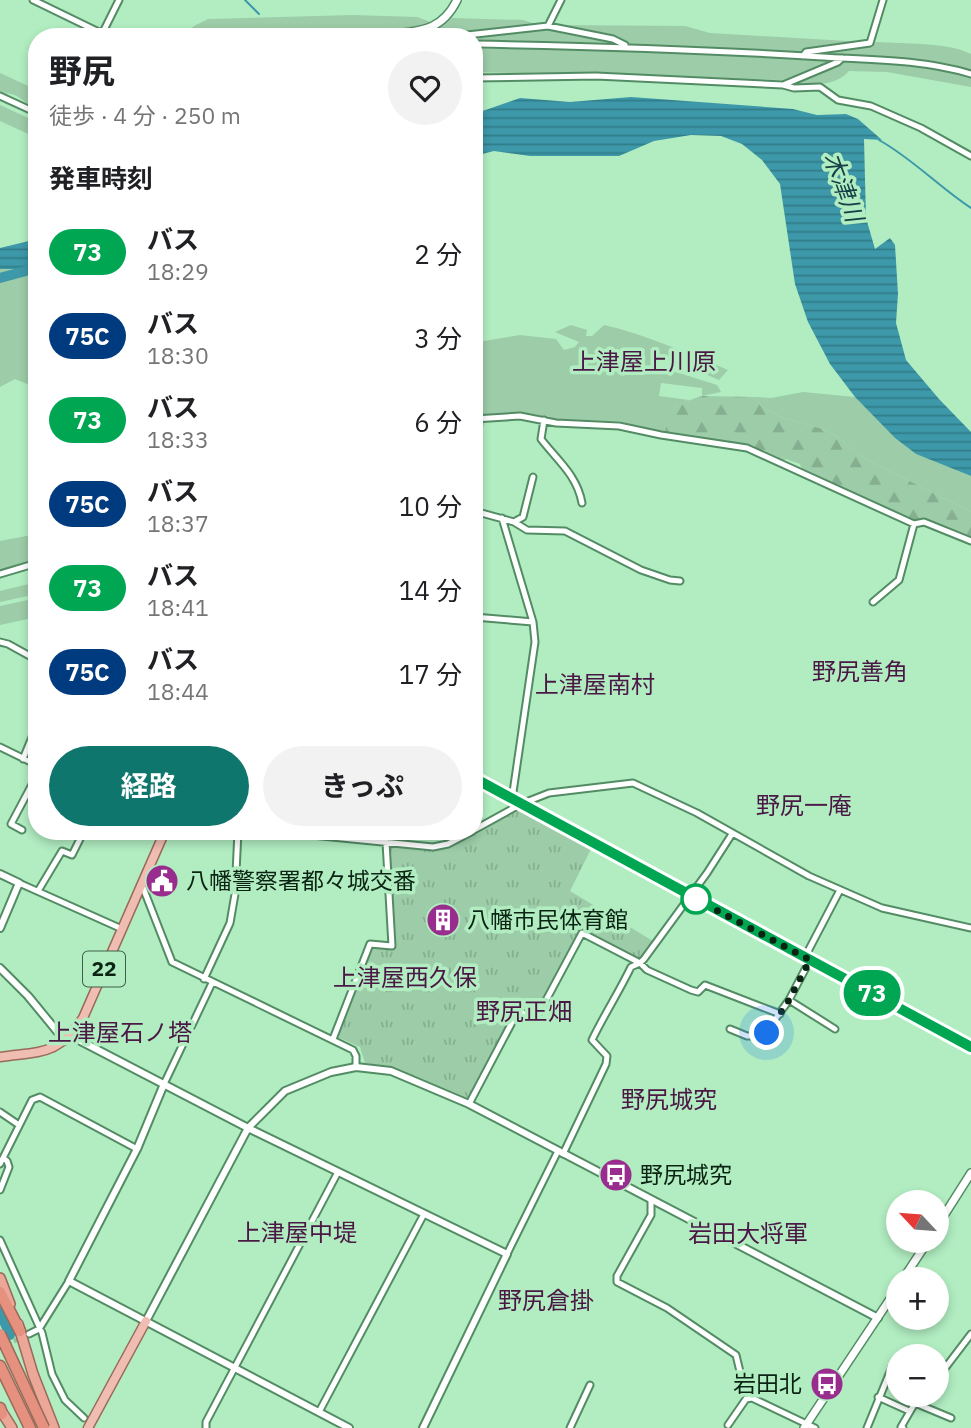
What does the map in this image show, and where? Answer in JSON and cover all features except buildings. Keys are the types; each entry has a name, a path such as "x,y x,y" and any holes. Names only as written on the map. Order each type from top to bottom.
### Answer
{"highway":[{"path":"0,1278 25,1333 33,1374 54,1428"},
{"path":"0,1292 25,1333"},
{"path":"0,1334 44,1428"},
{"path":"0,1366 30,1428"},
{"path":"1,1410 12,1428"}],"main road":[{"path":"425,28 436,26 445,20 457,0"},
{"path":"483,783 971,1046"},
{"name":"22","path":"68,1038 83,1018 161,840"},
{"path":"0,1056 52,1049 68,1038"},
{"path":"949,1208 971,1173"},
{"path":"806,1425 886,1306"},
{"path":"88,1428 146,1321"}],"street":[{"path":"33,0 88,28"},
{"path":"105,28 119,0"},
{"path":"548,26 561,0"},
{"path":"803,56 806,52 870,43 883,0"},
{"path":"483,33 548,26 613,39 628,46"},
{"path":"483,44 628,46 922,62 971,74"},
{"path":"783,85 842,58"},
{"path":"483,78 596,76 783,85 794,88 820,87 838,100 871,106 921,128 971,156"},
{"path":"0,96 28,109"},
{"path":"483,418 520,416 556,423 619,426 747,448 914,524 924,522 971,541"},
{"path":"544,420 541,439 562,461 580,492 582,503"},
{"path":"514,522 523,517 533,478"},
{"path":"483,513 514,522 527,530 565,531 642,570 680,582"},
{"path":"502,518 533,622 535,642 516,801"},
{"path":"873,602 899,580 914,524"},
{"path":"0,574 28,566"},
{"path":"483,618 533,622"},
{"path":"0,642 8,643 28,655"},
{"path":"0,747 28,761"},
{"path":"23,759 28,747"},
{"path":"483,824 516,801 621,782 634,783 697,813 808,876 840,890 900,914 971,928"},
{"path":"22,830 11,824 28,792"},
{"path":"423,1428 507,1254 606,1064 607,1056 592,1040 631,967 640,963 732,834"},
{"path":"38,891 62,851 72,855 80,840"},
{"path":"204,979 230,923 235,894 238,840"},
{"path":"366,840 433,846 456,840"},
{"path":"334,1039 370,944 392,946 386,842"},
{"path":"0,874 122,929"},
{"path":"0,928 19,883"},
{"path":"142,885 172,962 334,1039 353,1050 356,1067"},
{"path":"730,1029 747,1036 763,1036 789,1000 840,890"},
{"path":"469,1104 518,1011 536,1018 582,933 640,963 647,970 691,990 698,992 705,985 780,1014"},
{"path":"0,968 68,1038 507,1254"},
{"path":"25,1333 38,1329 69,1281 137,1149 164,1084 212,983"},
{"path":"789,1000 835,1029"},
{"path":"146,1321 248,1128 285,1091 331,1072 356,1067 391,1071 469,1104 878,1318"},
{"path":"0,1190 9,1167 7,1161 1,1161 32,1100 40,1097 137,1149"},
{"path":"0,1112 19,1125"},
{"path":"206,1428 206,1422 338,1172"},
{"path":"651,1200 651,1215 617,1276 617,1282 667,1308 736,1355 743,1384 752,1398 815,1428"},
{"path":"319,1412 424,1214"},
{"path":"0,1240 41,1333 52,1374 65,1400 84,1418"},
{"path":"69,1281 349,1428"},
{"path":"949,1364 971,1334"},
{"path":"867,1428 886,1380"},
{"path":"570,1428 590,1385"},
{"path":"878,1397 909,1411"},
{"path":"728,1425 746,1399 752,1398"},
{"path":"903,1428 901,1427 912,1407"},
{"path":"926,1407 951,1418"}],"green space":[{"path":"353,15 417,17 436,24 421,28 192,28 208,19"},
{"path":"452,18 523,20 619,43 483,41 483,28 434,28"},
{"path":"552,25 685,26 710,33 865,42 802,53 627,44"},
{"path":"876,42 938,45 961,50 971,54 971,71 919,59 812,54 871,46"},
{"path":"483,49 632,49 830,61 782,80 483,72"},
{"path":"845,61 940,69 971,77 971,87 887,72 849,71 843,77 828,83 788,83"},
{"path":"0,73 28,86 28,105 14,95 0,93"},
{"path":"0,105 28,118 28,134 0,121"},
{"path":"0,269 28,269 28,384 15,379 0,387"},
{"path":"571,325 587,330 586,336 592,336 604,325 667,345 728,370 719,380 662,355 650,357 654,365 717,385 721,392 702,396 702,388 661,383 659,396 689,400 675,407 665,434 619,421 555,420 535,414 503,413 485,420 483,428 483,341 520,335 556,339 564,350 575,347 579,342 555,332"},
{"path":"803,392 855,397 895,438 916,454 971,476 971,512 864,458 828,432 771,412 754,397 771,398"},
{"path":"702,396 754,397 771,412 838,437 864,458 971,512 971,542 933,524 917,523 802,470 800,464 786,459 782,462 747,446 665,434 668,417 675,407"},
{"path":"28,536 28,562 0,570 0,541"},
{"path":"28,584 28,596 0,602 0,591"},
{"path":"28,600 28,619 0,625 0,606"},
{"path":"520,807 592,847 570,891 653,941 640,961 582,930 534,1014 518,1008 468,1098 398,1069 365,1063 360,1047 337,1037 371,948 395,948 390,846 439,848 464,840 483,840 483,830"}],"water":[{"path":"631,97 793,109 817,115 846,114 858,119 882,140 864,139 866,218 875,249 890,238 895,245 898,294 896,323 906,360 971,432 971,476 916,454 895,438 855,397 830,364 808,322 795,284 780,184 762,160 742,144 721,136 691,135 654,141 619,156 530,156 494,151 483,154 483,111 520,98 570,102"},
{"path":"28,241 28,269 0,269 0,248"}],"waterway":[{"path":"245,0 259,14"},
{"path":"879,140 971,208"},
{"name":"木津川","path":"0,278 28,270"},
{"path":"0,1312 10,1335"}],"tunnel":[{"path":"0,1347 23,1337"}],"bus line":[{"name":"73","path":"483,783 971,1047"}],"place":[{"name":"八幡警察署都々城交番","path":"162,881"},
{"name":"八幡市民体育館","path":"443,920"},
{"name":"野尻城究","path":"616,1175"},
{"name":"岩田北","path":"827,1384"}],"district":[{"name":"上津屋上川原","path":"644,362"},
{"name":"野尻善角","path":"860,672"},
{"name":"上津屋南村","path":"595,685"},
{"name":"野尻一庵","path":"804,806"},
{"name":"上津屋西久保","path":"405,978"},
{"name":"野尻正畑","path":"524,1012"},
{"name":"上津屋石ノ塔","path":"120,1033"},
{"name":"野尻城究","path":"669,1100"},
{"name":"上津屋中堤","path":"297,1233"},
{"name":"岩田大将軍","path":"748,1234"},
{"name":"野尻倉掛","path":"546,1301"}],"route":[{"path":"696,899 690,896 810,960 789,1000 767,1033"}]}
